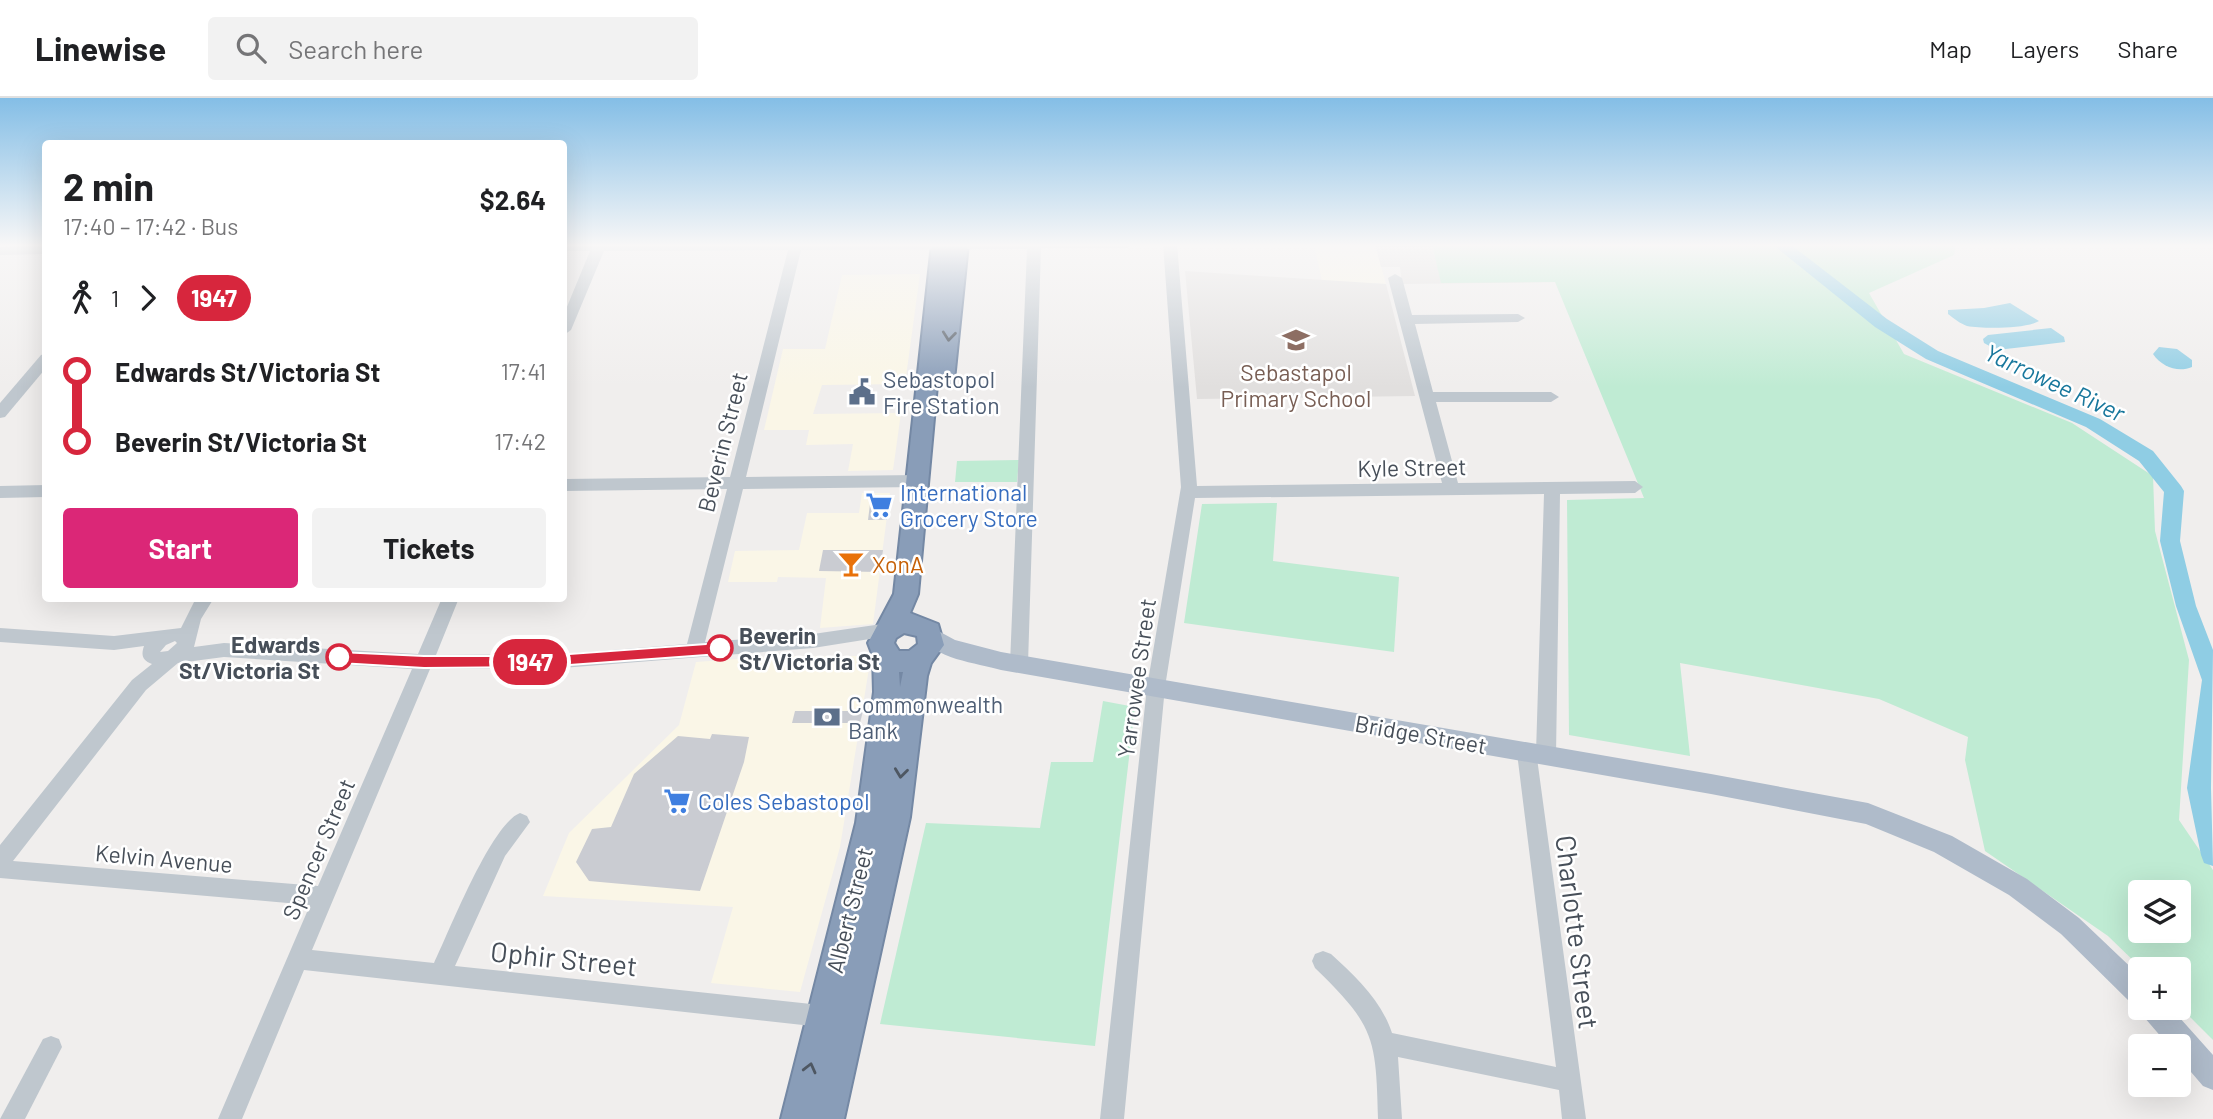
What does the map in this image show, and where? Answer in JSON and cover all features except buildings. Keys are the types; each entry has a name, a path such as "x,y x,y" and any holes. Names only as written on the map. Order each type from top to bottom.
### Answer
{"highway":[{"name":"Albert Street","path":"828,1119 837,1018 870,823 887,692 886,646 905,600 944,292"},
{"name":"Albert Street","path":"797,1119 837,1018 896,817 914,676 925,640 922,594 946,292"},
{"path":"907,622 925,640 904,662 886,646 907,622"}],"main road":[{"name":"Bridge Street","path":"925,640 1010,663 1840,807 1917,832 1993,871 2070,926 2128,982"},
{"path":"2164,1020 2213,1076"}],"street":[{"path":"567,323 580,292"},
{"name":"Beverin Street","path":"694,650 783,292"},
{"path":"1010,663 1033,292"},
{"name":"Yarrowee Street","path":"1112,1119 1156,687 1189,492 1174,292"},
{"path":"1399,292 1452,489"},
{"path":"1406,320 1518,318"},
{"path":"0,413 42,363"},
{"path":"1428,397 1551,397"},
{"path":"567,485 919,481"},
{"name":"Kyle Street","path":"1189,492 1635,487"},
{"name":"Charlotte Street","path":"1552,489 1537,754 1574,1119"},
{"path":"0,492 42,491"},
{"name":"Spencer Street","path":"230,1119 449,602"},
{"path":"139,685 154,645 177,637 201,605"},
{"path":"0,635 114,643 177,637 224,650"},
{"path":"0,861 139,685 184,648 177,637"},
{"path":"114,643 160,660 224,650 424,662 562,661 813,641 886,646"},
{"path":"440,974 498,850 520,822"},
{"name":"Kelvin Avenue","path":"0,869 324,897"},
{"name":"Ophir Street","path":"298,959 837,1018"},
{"path":"1323,961 1369,1007 1380,1025 1386,1043 1390,1119"},
{"path":"1386,1043 1569,1082"},
{"path":"12,1119 51,1047"}],"shaded area":[{"path":"838,292 918,292 905,384 822,385 813,414 901,413 893,470 848,471 853,444 806,445 809,430 764,430 783,349 825,349"},
{"name":"Sebastapol Primary School","path":"1187,292 1388,292 1415,396 1197,399"},
{"path":"862,493 890,493 873,624 820,628 826,578 778,577 777,582 728,582 735,551 799,550 807,513 859,513"},
{"path":"778,656 871,656 840,847 800,992 711,983 733,907 543,896 569,833 679,725 696,662"}],"green space":[{"path":"1559,292 1872,292 1869,293 1904,354 2072,423 2153,476 2155,531 2189,660 2179,820 2213,870 2213,1040 2191,1018 2191,957 2130,957 2108,936 1985,851 1965,760 1968,737 1879,699 1680,663 1690,756 1569,735 1567,500 1644,498"},
{"path":"1019,460 1017,482 955,482 957,461"},
{"path":"1277,503 1273,561 1399,577 1394,652 1184,623 1202,504"},
{"path":"1103,701 1135,707 1095,1046 880,1024 926,823 1040,828 1051,762 1093,762"}],"water":[{"path":"2010,303 2039,321 2015,327 1974,327 1957,321 1948,314 1948,310"},
{"path":"2051,328 2064,337 2065,342 1997,350 1984,343 1983,339 1988,335"},
{"path":"2159,347 2177,349 2192,360 2192,367 2176,369 2166,365 2153,354"}],"waterway":[{"name":"Yarrowee River","path":"1841,292 1881,323 1932,355 2093,423 2146,456 2174,491 2170,541 2186,606 2213,680 2199,788 2213,855"}],"bus line":[{"name":"1947","path":"339,657 424,662 562,661 720,648"}],"place":[{"name":"Sebastapol Primary School","path":"1296,340"},
{"name":"Sebastopol Fire Station","path":"862,392"},
{"name":"International Grocery Store","path":"879,505"},
{"name":"XonA","path":"851,564"},
{"name":"Beverin St/Victoria St","path":"720,648"},
{"name":"Edwards St/Victoria St","path":"339,657"},
{"name":"Commonwealth Bank","path":"827,717"},
{"name":"Coles Sebastopol","path":"677,801"}]}
